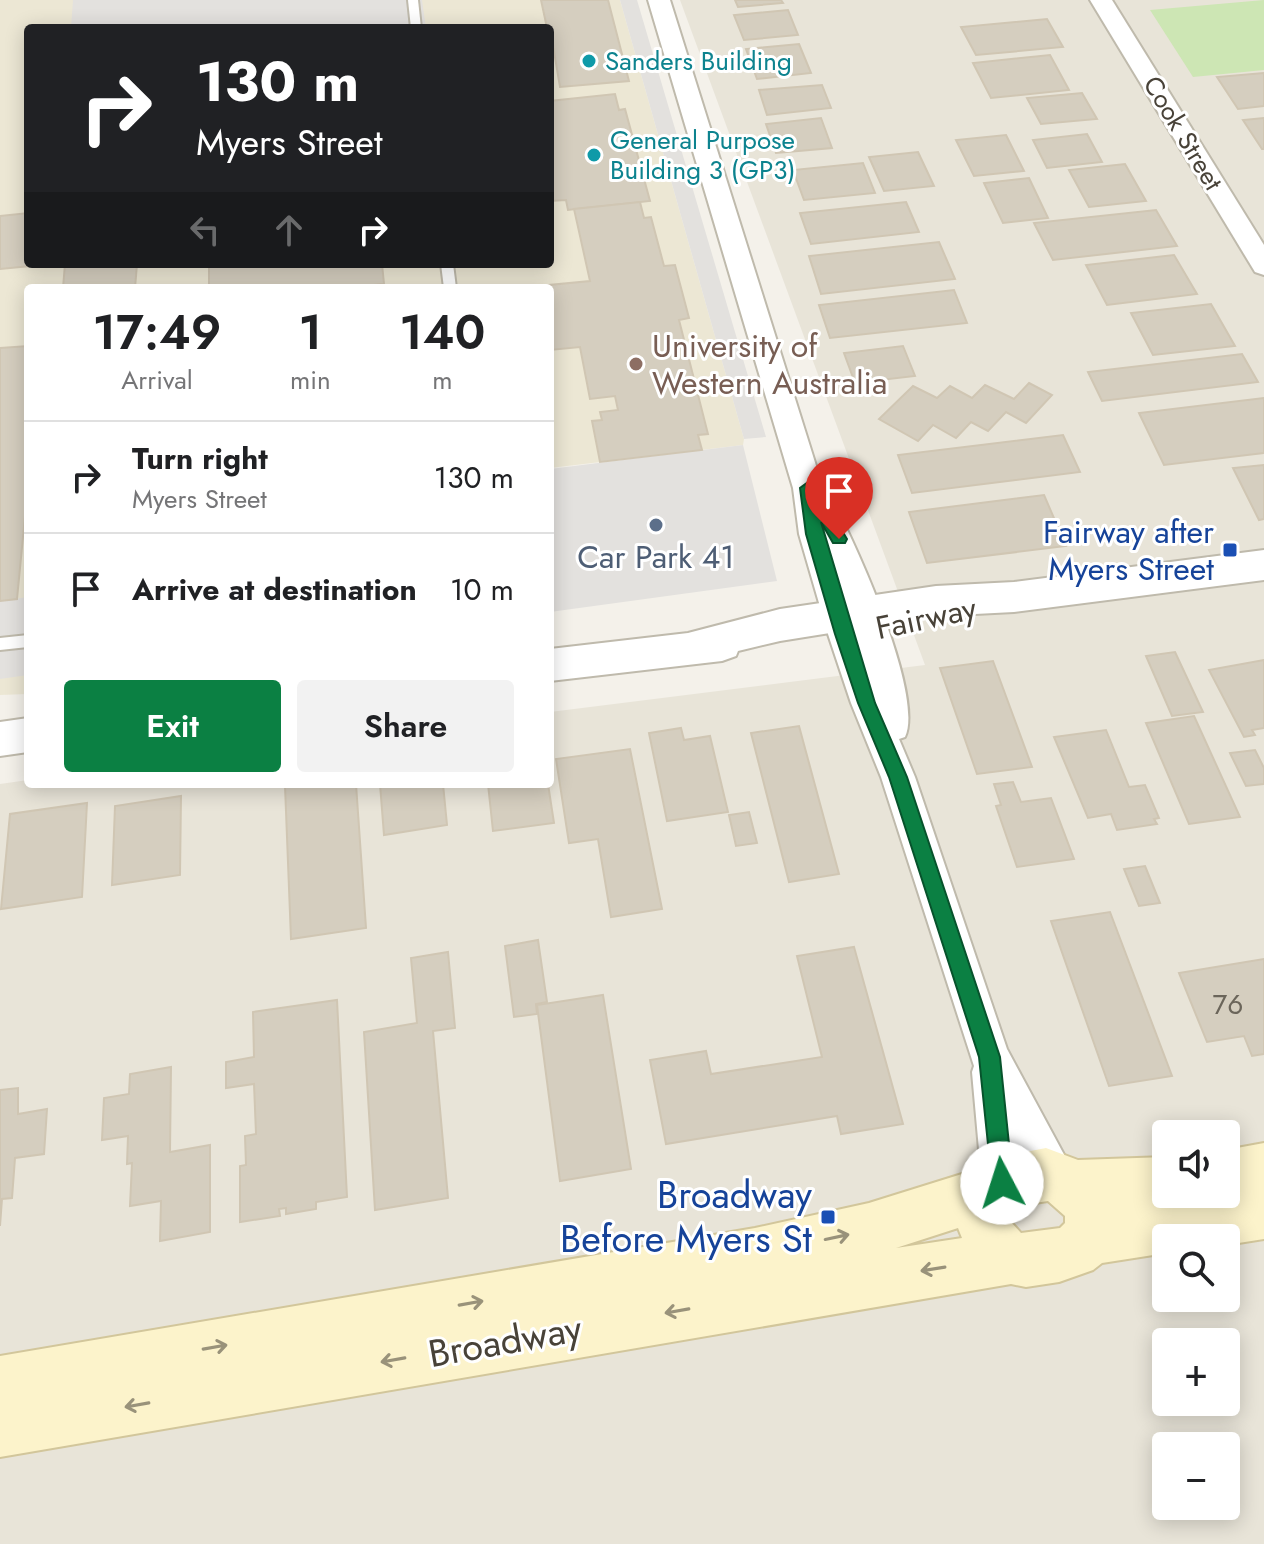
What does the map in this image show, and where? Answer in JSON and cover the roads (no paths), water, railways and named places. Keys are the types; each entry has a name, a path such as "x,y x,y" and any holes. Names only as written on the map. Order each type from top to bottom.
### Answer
{"main road":[{"path":"1240,1173 1264,1169"},
{"path":"1065,1180 1082,1193 1089,1212 1091,1221 1082,1246 1069,1254 1032,1260 1010,1257 997,1248 982,1223 983,1201 996,1187 1046,1174 1065,1180 1152,1183"},
{"name":"Broadway","path":"0,1384 755,1255 869,1230 996,1187"},
{"path":"1087,1238 1264,1213"},
{"name":"Broadway","path":"0,1428 834,1284 1010,1257"}],"street":[{"path":"659,0 808,488 839,539 867,703 898,777 990,1057 1065,1180"},
{"name":"Cook Street","path":"1101,0 1264,266"},
{"name":"Fairway","path":"554,664 694,647 778,642 855,623 945,616 1014,597 1264,565"},
{"path":"0,739 24,736"},
{"path":"990,1057 996,1187"}],"lane":[{"path":"413,0 416,24"},
{"path":"0,644 24,641"}],"place":[{"name":"Sanders Building","path":"589,61"},
{"name":"General Purpose Building 3 (GP3)","path":"594,155"},
{"name":"University of Western Australia","path":"636,364"},
{"name":"Car Park 41","path":"656,525"},
{"name":"Fairway after Myers Street","path":"1230,550"},
{"name":"Broadway Before Myers St","path":"828,1217"}]}
